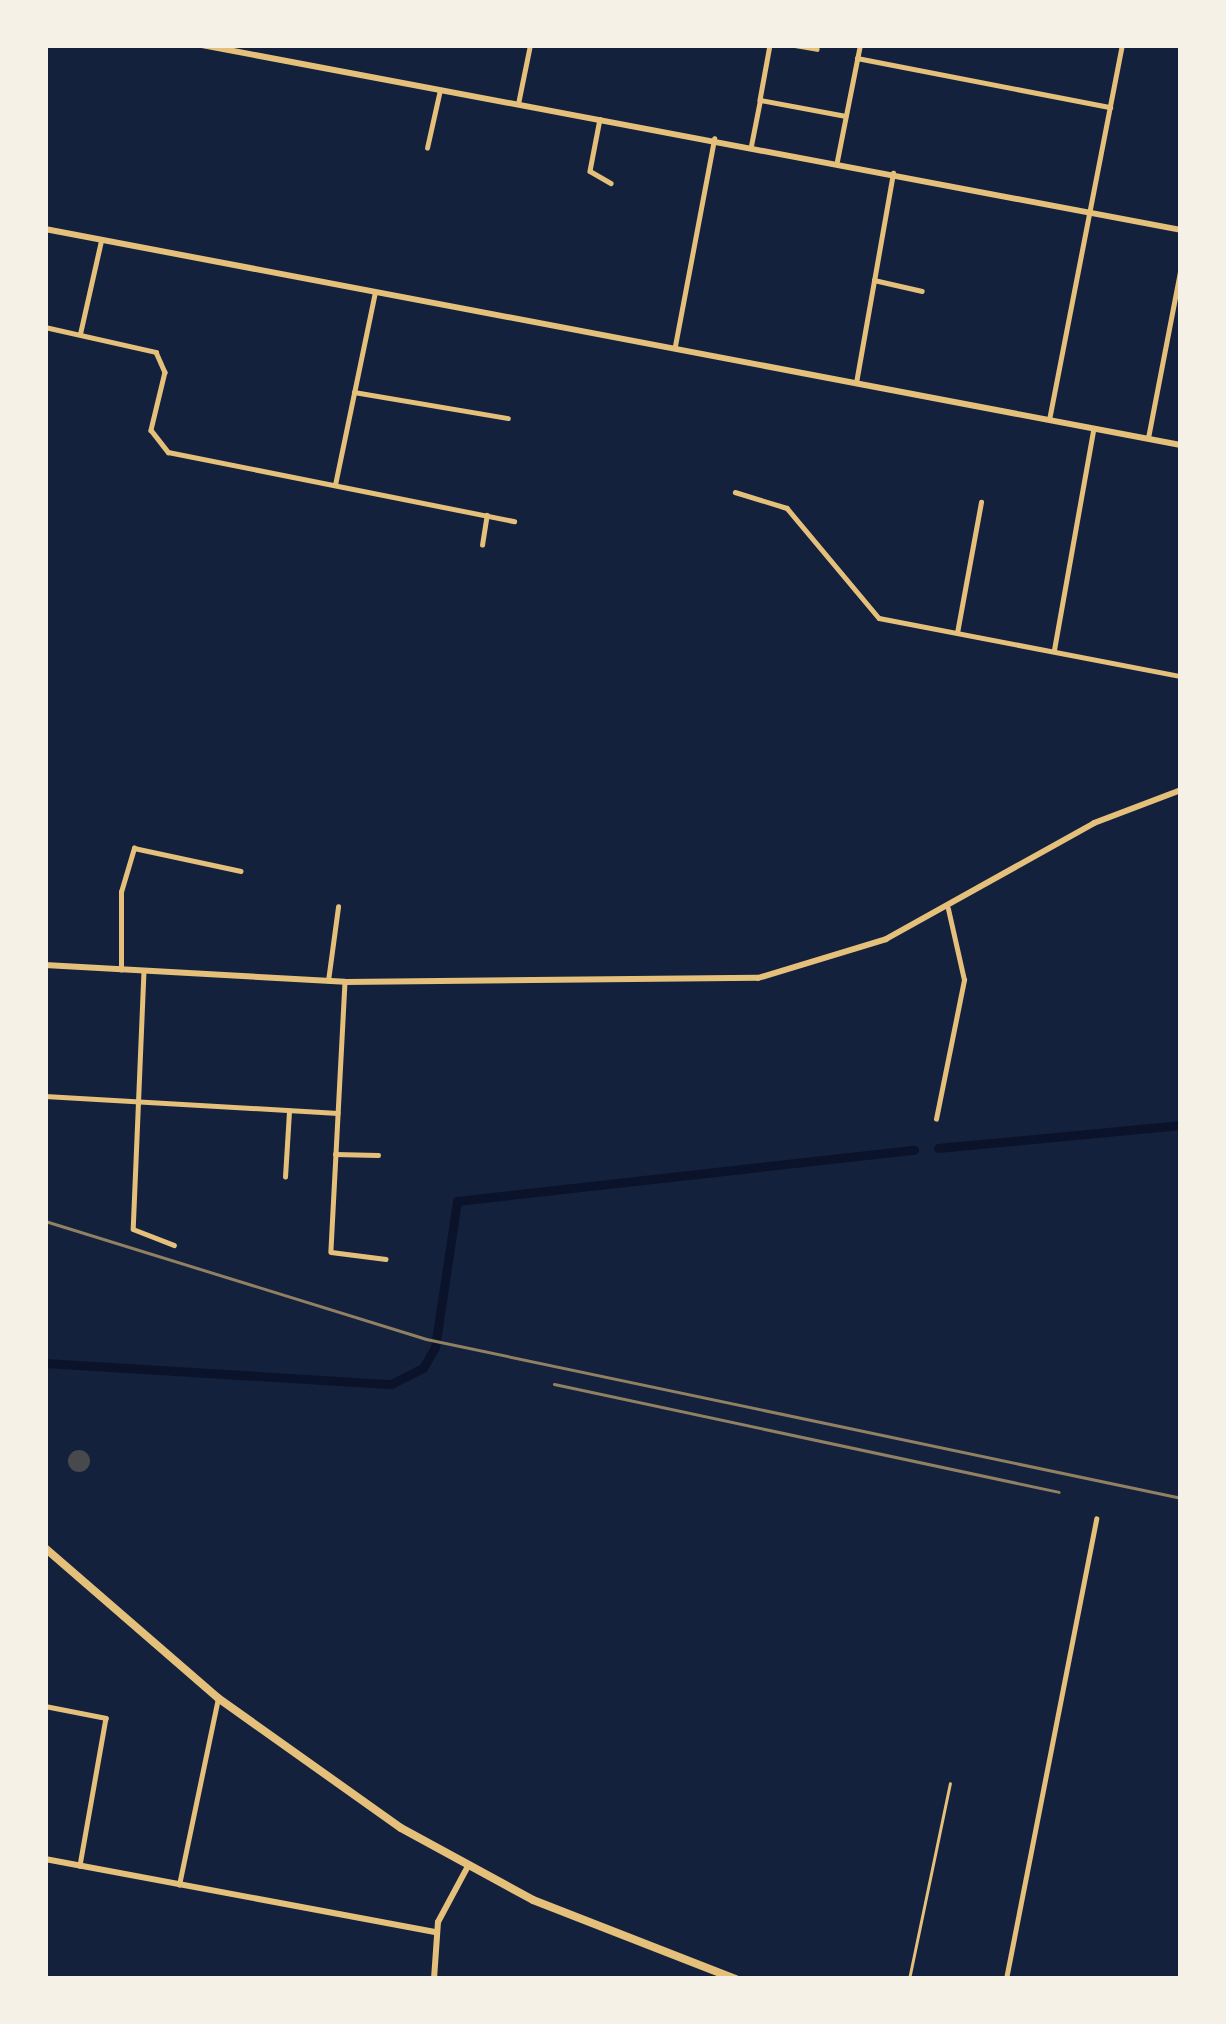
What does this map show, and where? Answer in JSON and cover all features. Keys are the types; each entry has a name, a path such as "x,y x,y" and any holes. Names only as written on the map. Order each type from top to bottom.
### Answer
{"main road":[{"path":"45,1548 218,1698 468,1866 736,1979"}],"street":[{"path":"202,45 837,161 1181,230"},
{"path":"517,105 530,45"},
{"path":"751,146 770,45"},
{"path":"795,45 817,49"},
{"path":"837,161 860,45"},
{"path":"1048,420 1122,45"},
{"path":"857,58 1110,107"},
{"path":"427,148 440,91"},
{"path":"760,100 846,116"},
{"path":"600,119 590,171 611,183"},
{"path":"675,346 714,139"},
{"path":"856,383 893,173"},
{"path":"45,229 1181,446"},
{"path":"80,334 101,241"},
{"path":"1148,439 1181,267"},
{"path":"874,280 922,291"},
{"path":"335,484 375,292"},
{"path":"45,327 164,362 156,447 514,521"},
{"path":"354,392 508,418"},
{"path":"1054,650 1093,430"},
{"path":"735,492 787,508 879,618 1181,676"},
{"path":"957,633 981,502"},
{"path":"482,545 487,515"},
{"path":"45,965 346,982 758,978 828,962 948,909 1094,824 1181,790"},
{"path":"122,970 121,892 134,848 241,871"},
{"path":"328,981 338,907"},
{"path":"937,1118 964,980 948,909"},
{"path":"144,971 133,1229 175,1245"},
{"path":"346,982 331,1252 386,1259"},
{"path":"45,1096 338,1113"},
{"path":"285,1178 289,1111"},
{"path":"335,1154 378,1155"},
{"path":"1006,1979 1096,1519"},
{"path":"179,1885 218,1698"},
{"path":"45,1706 106,1718 80,1866"},
{"path":"45,1858 436,1932"},
{"path":"434,1979 436,1932 468,1866"}],"lane":[{"path":"909,1979 950,1783"}],"building":[{"path":"79,1450 90,1461 79,1472 68,1461"}],"waterway":[{"path":"938,1148 1181,1125"},
{"path":"45,1363 391,1384 423,1368 435,1347 457,1201 914,1150"}],"railway":[{"path":"45,1221 426,1339 1181,1498"},
{"path":"554,1384 1059,1492"}]}
